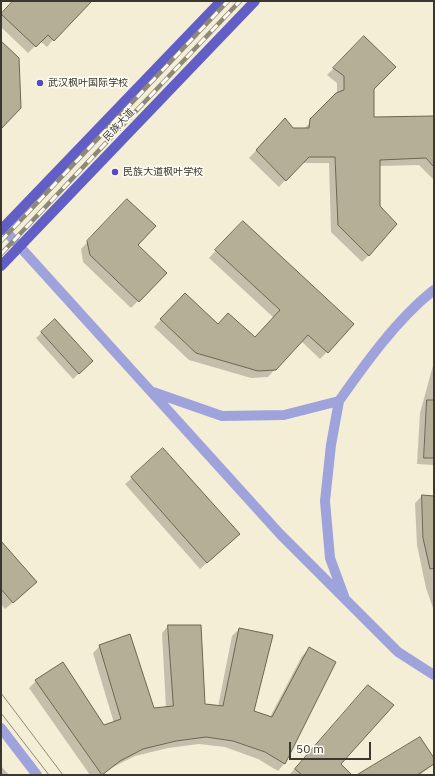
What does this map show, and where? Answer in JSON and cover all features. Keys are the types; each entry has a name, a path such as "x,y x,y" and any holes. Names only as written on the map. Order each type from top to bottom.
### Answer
{"main road":[{"name":"民族大道","path":"2,229 221,1"},
{"name":"民族大道","path":"1,266 255,1"}],"street":[{"path":"2,229 20,246 280,534 398,652 434,675"},
{"path":"345,599 330,558 325,501 331,445 339,401 360,371 418,302 434,290"},
{"path":"151,392 222,416 284,415 339,401"},
{"path":"1,728 37,775"}],"building":[{"path":"13,1 92,1 54,41 48,35 36,47 1,14"},
{"path":"364,36 396,67 374,89 374,117 434,116 434,167 426,158 380,160 380,206 397,224 369,256 338,225 335,157 309,157 286,181 256,150 285,118 293,128 309,128 310,119 336,93 344,90 344,76 333,68"},
{"path":"1,41 19,58 21,108 1,129"},
{"path":"127,199 156,226 138,245 167,273 139,302 90,255 87,241"},
{"path":"243,221 354,324 328,353 308,335 276,370 258,371 196,353 160,319 185,293 218,324 228,313 255,337 280,310 215,250"},
{"path":"55,319 93,361 79,374 41,332"},
{"path":"427,400 434,400 434,458 424,458"},
{"path":"163,448 240,534 207,563 131,477"},
{"path":"422,495 434,496 434,568 430,569 423,538"},
{"path":"1,541 37,582 13,603 1,589"},
{"path":"168,625 201,625 205,704 223,706 239,628 273,635 254,711 272,717 309,647 336,662 285,764 265,752 233,741 206,737 176,741 143,749 120,761 102,775 35,680 63,662 104,725 121,719 99,645 130,634 154,708 173,706"},
{"path":"368,685 394,705 341,764 352,775 302,775 295,769"},
{"path":"420,737 434,758 434,764 417,775 357,775"}],"tram line":[{"path":"1,693 63,775"},
{"path":"1,713 49,775"}],"railway":[{"path":"1,241 228,1"},
{"path":"1,254 240,1"}],"place":[{"name":"武汉枫叶国际学校","path":"40,83"},
{"name":"民族大道枫叶学校","path":"115,172"}]}
